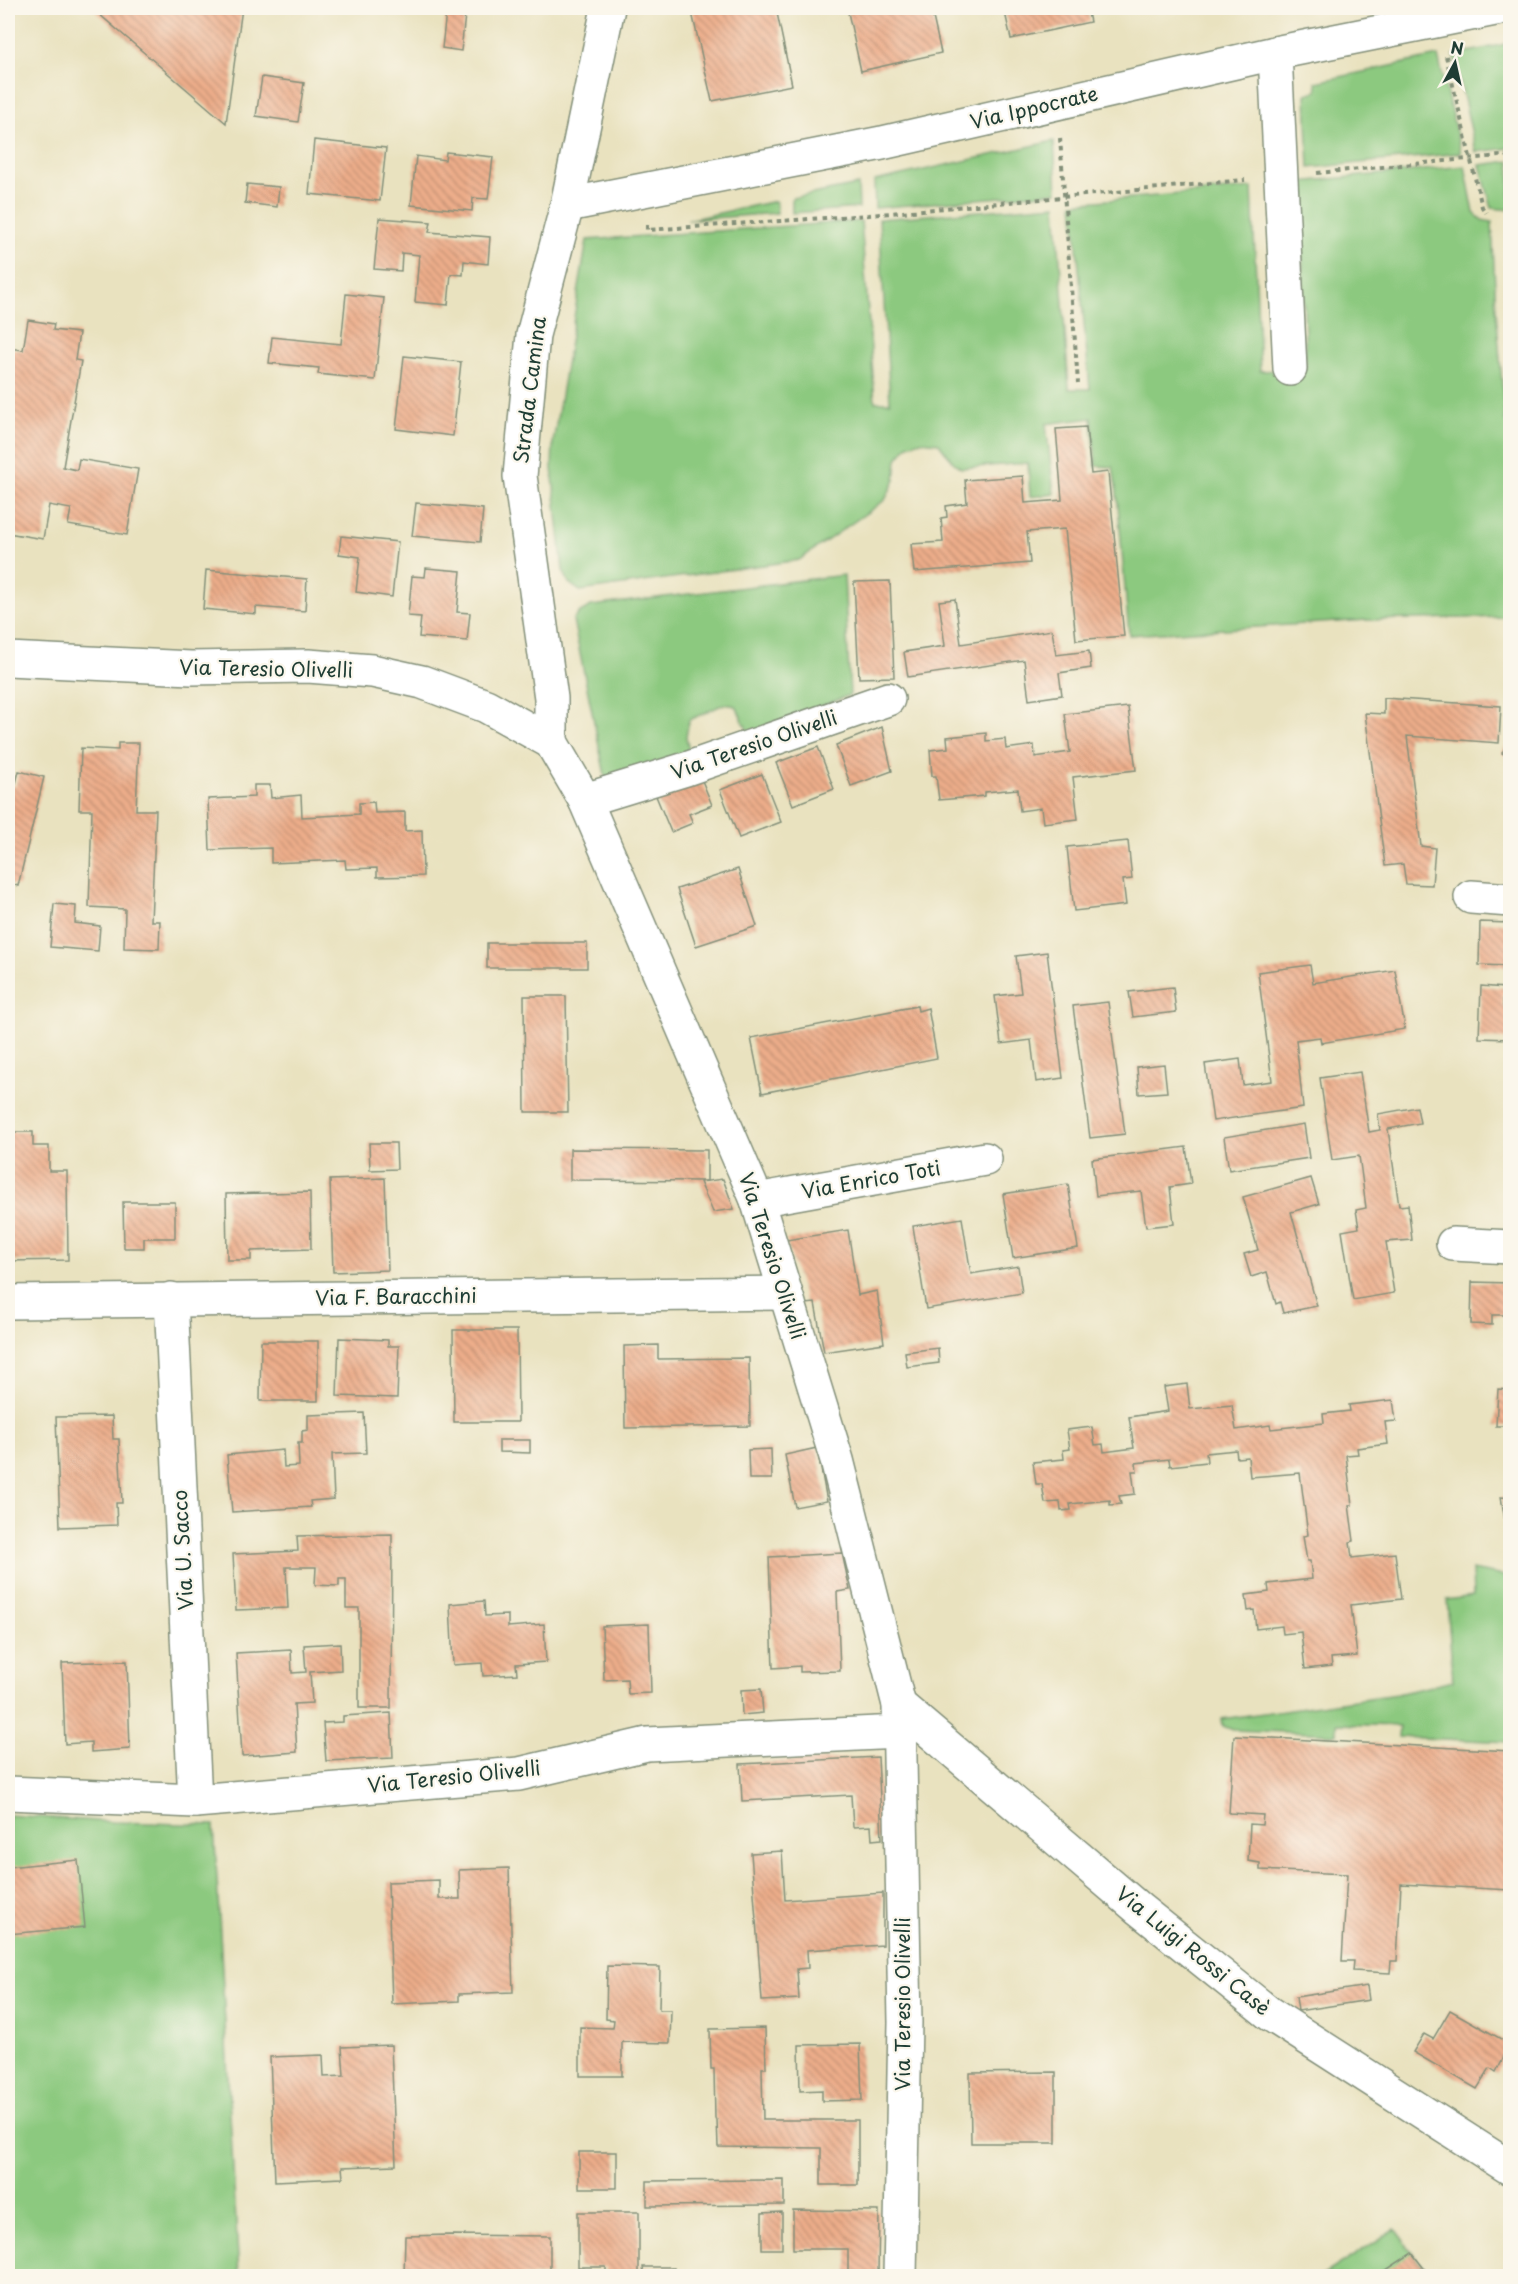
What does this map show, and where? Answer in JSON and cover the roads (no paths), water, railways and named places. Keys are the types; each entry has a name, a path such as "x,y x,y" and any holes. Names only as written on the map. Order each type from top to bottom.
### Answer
{"street":[{"name":"Strada Camina","path":"551,742 551,698 520,476 533,335 567,205 608,8"},
{"name":"Via Ippocrate","path":"567,205 882,143 1275,53 1500,8"},
{"path":"1275,53 1290,369"},
{"name":"Via Teresio Olivelli","path":"8,660 192,668 308,666 372,671 422,682 486,706 551,742 585,800 757,1200 837,1460 899,1718 905,2022 900,2277"},
{"name":"Via Teresio Olivelli","path":"585,800 686,770 888,699"},
{"path":"1471,897 1510,900"},
{"name":"Via Enrico Toti","path":"757,1200 985,1159"},
{"path":"1453,1244 1510,1247"},
{"name":"Via F. Baracchini","path":"8,1302 785,1293"},
{"name":"Via U. Sacco","path":"171,1299 195,1801"},
{"name":"Via Teresio Olivelli","path":"8,1793 195,1801 519,1774 647,1744 899,1718"},
{"name":"Via Luigi Rossi Casè","path":"899,1718 1270,2014 1510,2168"}]}
